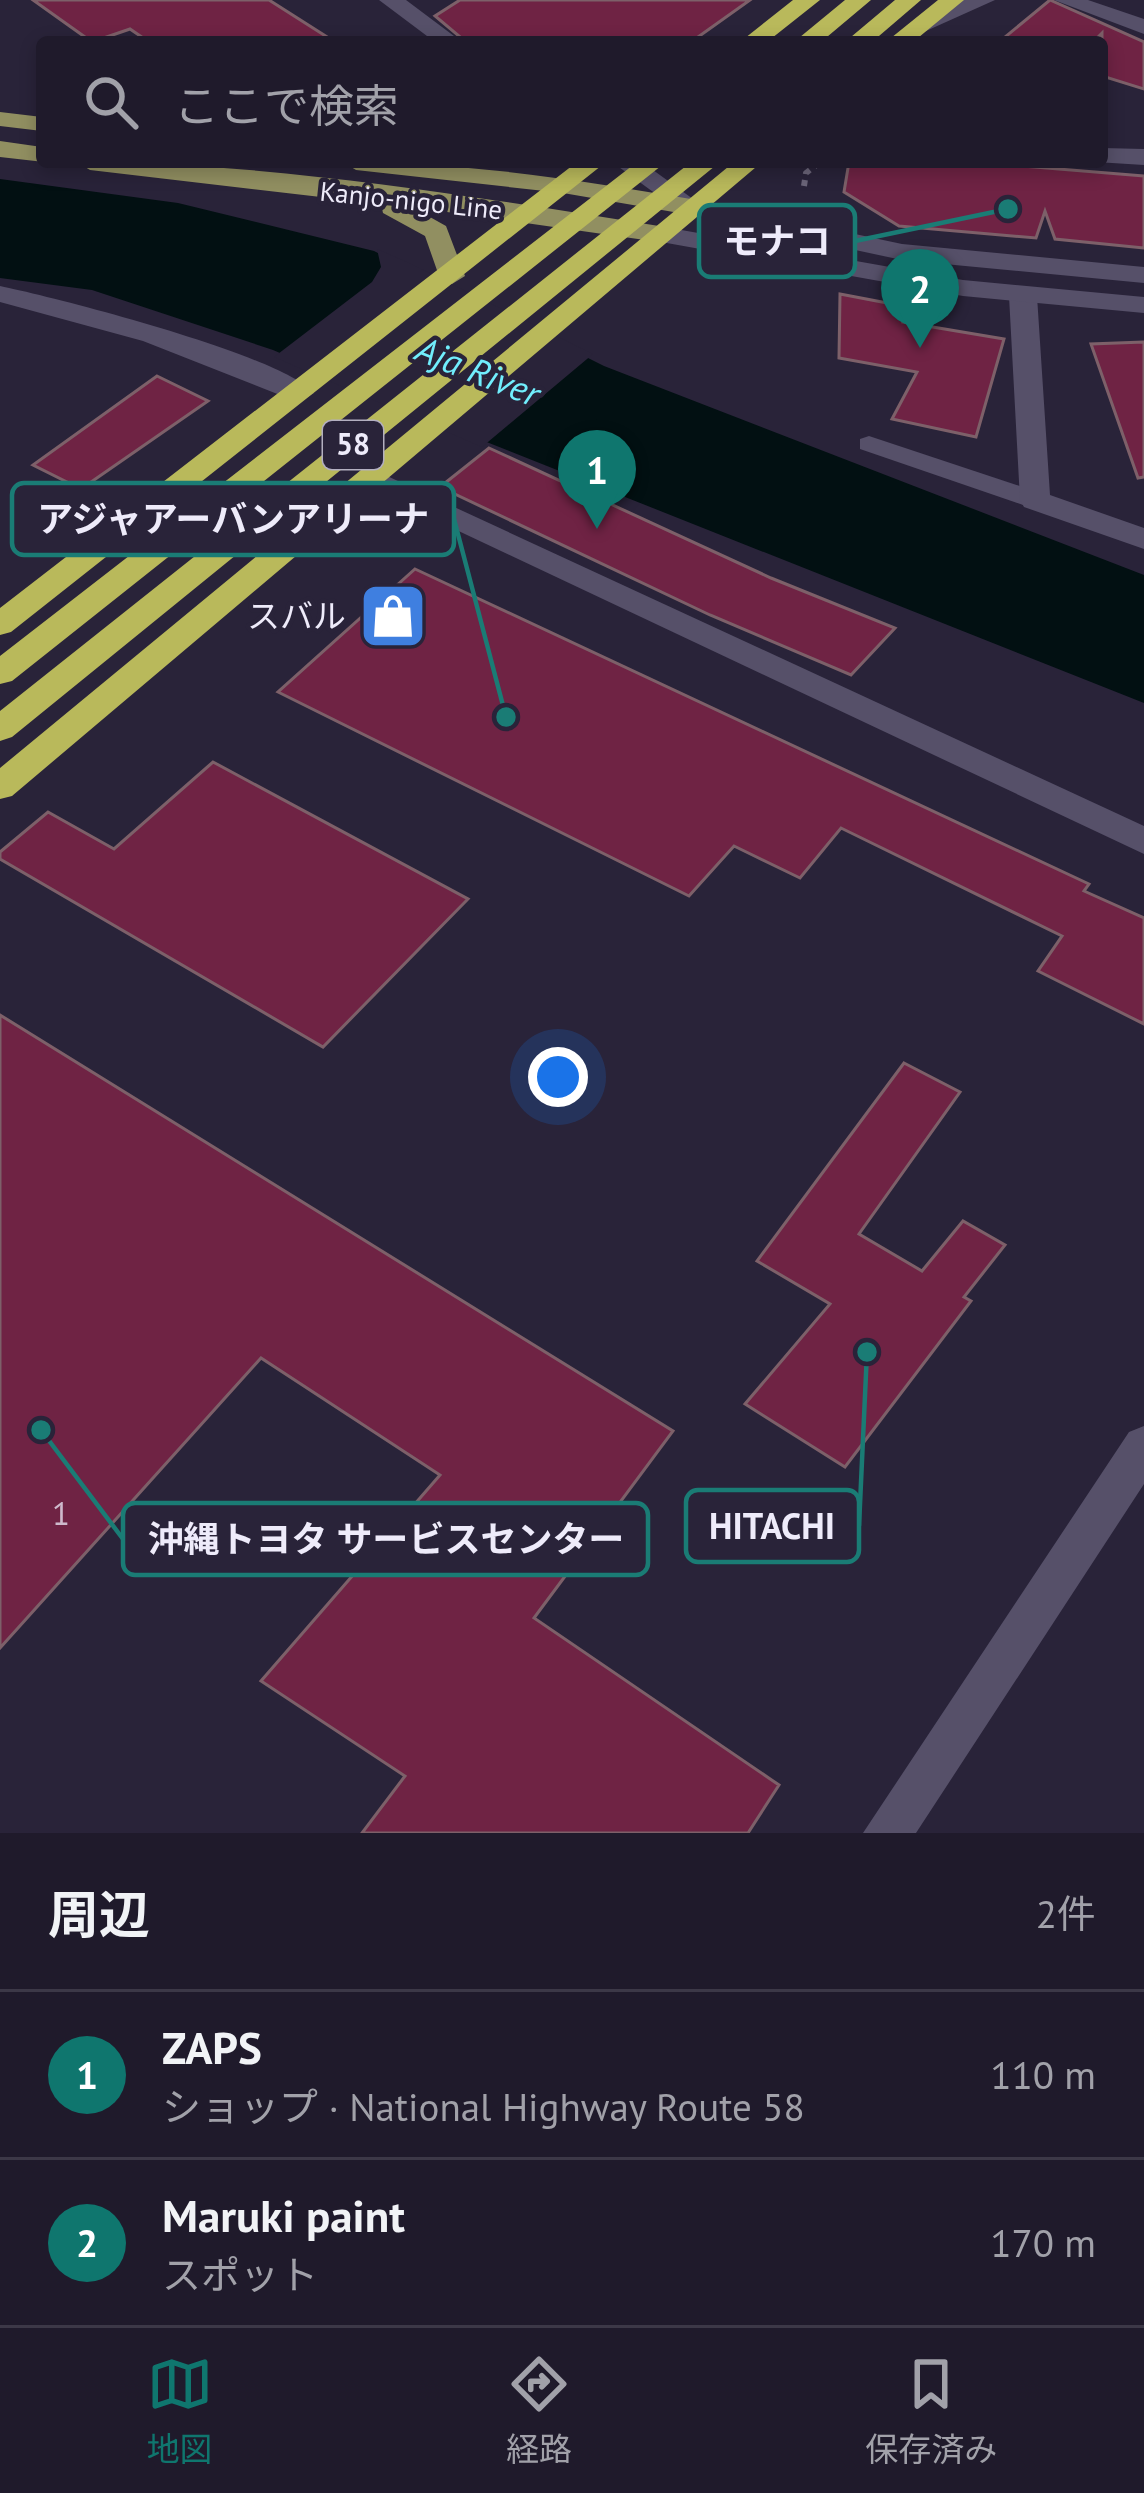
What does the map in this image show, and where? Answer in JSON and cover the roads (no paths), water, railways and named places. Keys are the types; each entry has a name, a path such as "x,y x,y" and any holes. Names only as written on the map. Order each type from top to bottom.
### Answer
{"highway":[{"path":"760,36 808,0"},
{"path":"814,36 859,0"},
{"path":"864,36 909,0"},
{"path":"908,34 952,0"},
{"name":"58","path":"0,624 450,278 585,168"},
{"name":"58","path":"0,673 645,168"},
{"name":"58","path":"0,729 700,168"},
{"name":"58","path":"0,787 740,168"}],"main road":[{"path":"0,118 36,123"},
{"path":"0,149 36,154"},
{"name":"Kanjo-nigo Line","path":"138,168 528,213 659,234"},
{"name":"Kanjo-nigo Line","path":"408,168 563,185 691,207"},
{"path":"368,197 437,232 447,248 450,278"}],"street":[{"path":"391,0 442,36"},
{"path":"908,34 982,0"},
{"path":"1066,0 1138,17"},
{"path":"1108,156 1144,157"},
{"path":"426,170 436,168"},
{"path":"634,168 691,207 902,252 1144,275"},
{"path":"659,234 1023,296 1144,305"},
{"path":"0,294 76,310 310,385"},
{"path":"1023,296 1035,500 1144,539"},
{"path":"372,478 1144,841"},
{"path":"887,1833 1129,1497 1144,1446"}],"lane":[{"path":"869,444 1035,500"}],"water":[{"name":"Aja River","path":"0,179 178,203 374,251 604,366 1144,575 1144,703 484,441 273,350 92,290 0,278"}],"place":[{"name":"モナコ","path":"1008,209"},
{"name":"Maruki paint","path":"920,348"},
{"name":"ZAPS","path":"597,529"},
{"name":"スバル","path":"393,616"},
{"name":"アジャアーバンアリーナ","path":"506,717"},
{"name":"HITACHI","path":"867,1352"},
{"name":"沖縄トヨタ サービスセンター","path":"41,1430"}]}
